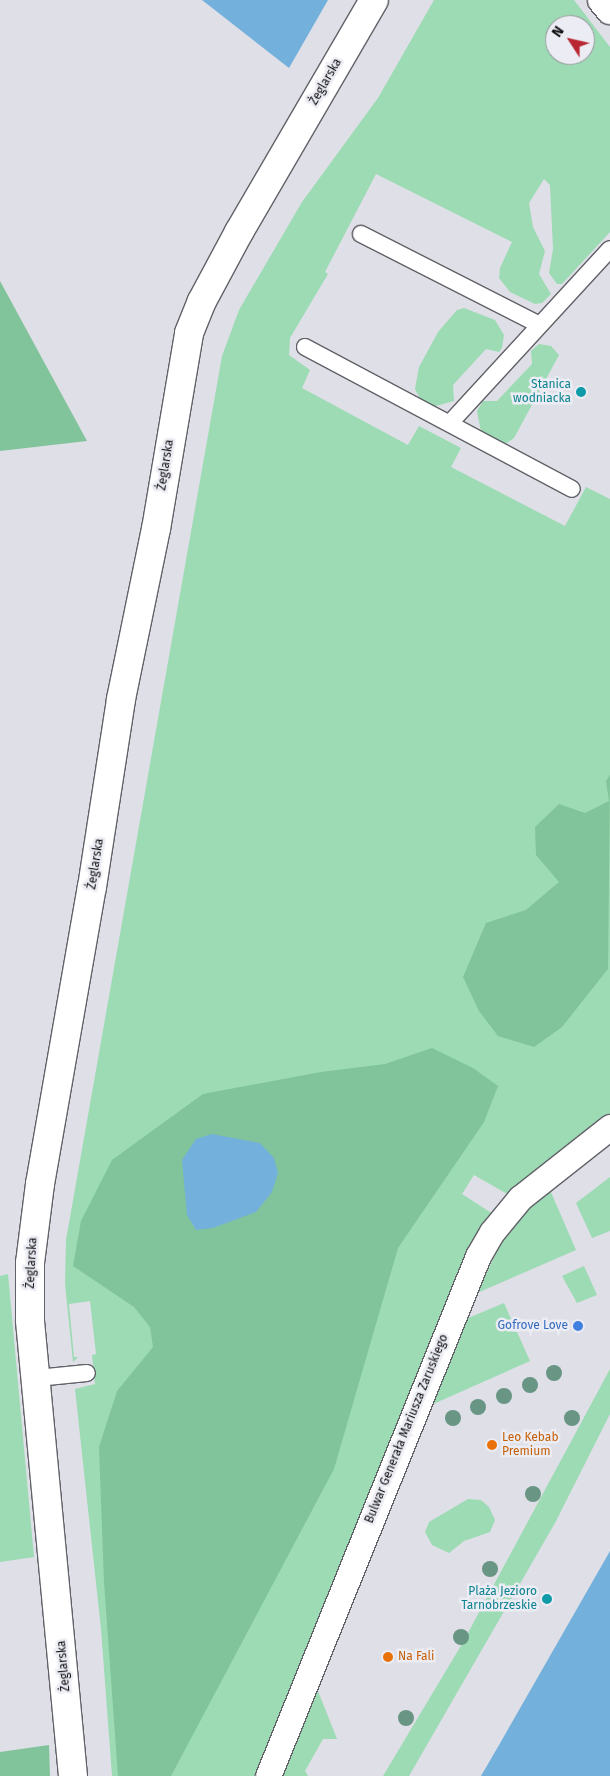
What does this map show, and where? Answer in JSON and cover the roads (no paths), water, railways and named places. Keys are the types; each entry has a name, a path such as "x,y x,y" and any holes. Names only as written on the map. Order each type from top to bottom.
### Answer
{"street":[{"name":"Żeglarska","path":"73,1776 37,1378 30,1320 30,1263 40,1184 92,887 121,699 156,529 183,356 202,301 374,0"},
{"path":"602,0 610,10"},
{"name":"Bulwar Generała Mariusza Zaruskiego","path":"268,1776 478,1256 492,1232 520,1198 610,1127"}],"lane":[{"path":"361,234 538,324"},
{"path":"450,423 538,324 610,249"},
{"path":"305,347 572,489"},
{"path":"37,1378 87,1373"}],"water":[{"path":"202,0 328,0 289,68"},
{"path":"212,1134 260,1143 274,1158 278,1173 272,1192 256,1212 213,1228 196,1230 187,1215 182,1160 196,1139"},
{"path":"610,1551 610,1776 481,1776 499,1745"}],"place":[{"name":"Stanica wodniacka","path":"581,392"},
{"name":"Gofrove Love","path":"578,1326"},
{"name":"Leo Kebab Premium","path":"492,1445"},
{"name":"Plaża Jezioro Tarnobrzeskie","path":"547,1599"},
{"name":"Na Fali","path":"388,1657"}]}
